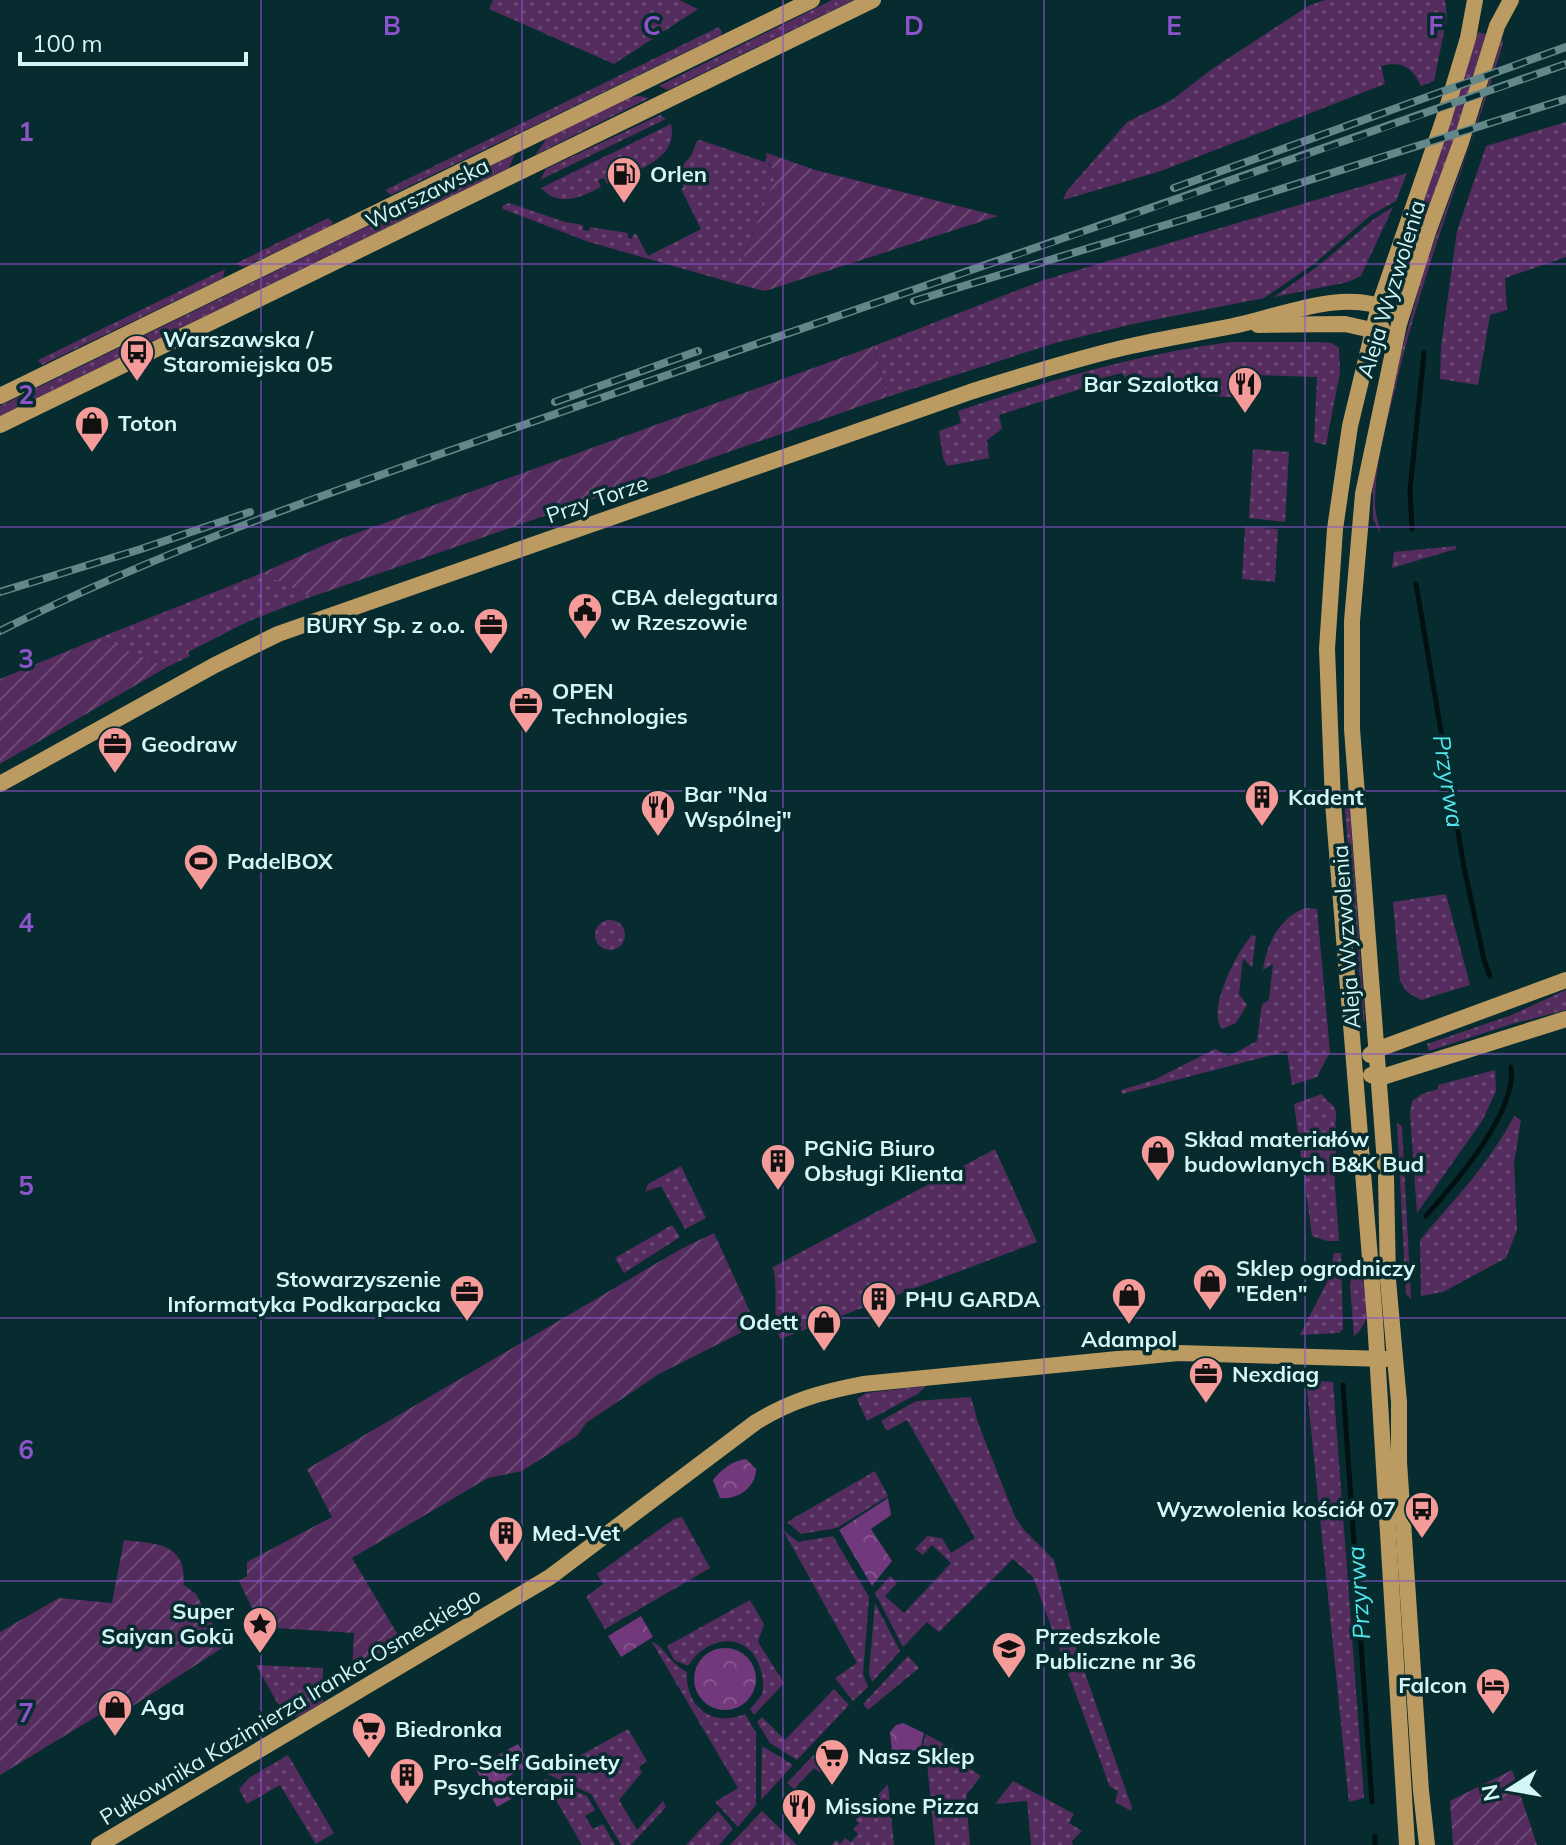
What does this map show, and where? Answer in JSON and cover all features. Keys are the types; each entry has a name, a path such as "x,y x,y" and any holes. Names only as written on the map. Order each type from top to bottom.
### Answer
{"main road":[{"name":"Warszawska","path":"0,396 812,0"},
{"name":"Warszawska","path":"0,425 873,0"},
{"name":"Aleja Wyzwolenia","path":"1427,1845 1386,1359 1355,1070 1333,803 1327,649 1330,583 1350,426 1379,306 1443,121 1468,38 1475,0"},
{"name":"Aleja Wyzwolenia","path":"1407,1845 1386,1359 1386,1176 1352,729 1351,639 1363,494 1399,324 1497,26 1511,0"},
{"path":"639,84 670,99"},
{"path":"521,171 522,158 533,136"},
{"name":"Przy Torze","path":"0,784 215,665 278,634 973,391 1085,357 1236,326 1279,314 1349,301 1379,306"},
{"path":"1379,306 1399,324"},
{"name":"Przy Torze","path":"1236,326 1345,324 1372,330 1399,324"},
{"path":"1566,980 1376,1050 1355,1070 1379,1078 1566,1019"},
{"name":"Pułkownika Kazimierza Iranka-Osmeckiego","path":"99,1845 550,1577 783,1405 863,1384 1178,1353 1386,1359"}],"shaded area":[{"path":"493,0 679,0 698,9 614,64 489,9"},
{"path":"832,0 854,0 668,90 659,86"},
{"path":"1325,0 1445,0 1447,17 1434,81 1421,86 1406,67 1395,64 1381,66 1385,84 1161,171 1063,200 1067,191 1127,122 1172,100 1212,69 1310,5"},
{"path":"719,27 721,35 391,195 385,190"},
{"path":"1478,32 1486,34 1451,147 1402,286 1391,302 1397,277"},
{"path":"1502,38 1503,44 1471,140"},
{"path":"631,97 649,98 535,155 547,138"},
{"path":"660,115 666,119 540,180 546,169"},
{"path":"1566,122 1566,257 1505,278 1507,310 1490,315 1478,385 1440,379 1441,347 1457,231 1486,146"},
{"path":"671,124 672,137 668,147 661,156 641,169 607,184 604,178 598,180 601,187 571,199 556,198 541,188"},
{"path":"700,140 768,163 776,176 733,283 589,242 503,209 502,206 509,203 583,225 583,230 589,231 590,227 628,233 628,238 632,239 636,234 648,256 701,229 676,172"},
{"path":"1468,148 1418,301 1388,417 1375,489 1380,533 1373,519 1373,487 1389,395 1426,263"},
{"path":"767,153 815,170 998,216 765,291 733,283 776,176 769,163 765,163"},
{"path":"515,154 509,168 0,416 0,406"},
{"path":"1407,173 1396,201 1371,215 1315,263 1264,298 1055,343 887,397 874,346 1044,280"},
{"path":"1393,207 1361,276 1348,282 1274,297 1318,266 1374,219"},
{"path":"328,218 333,223 331,226 244,267 235,264"},
{"path":"225,269 223,278 42,365 38,360"},
{"path":"1231,342 1318,342 1332,343 1339,348 1340,372 1326,445 1314,442 1317,377 1258,375 1255,399 1187,394 1187,384 1175,383 1175,394 1171,393 1172,383 1128,382 1122,373 1083,383 1084,388 999,415 1002,429 987,440 989,458 947,466 943,458 939,431 961,423 958,411 1093,370"},
{"path":"874,346 887,397 311,597 262,573 329,543"},
{"path":"1253,449 1289,452 1285,522 1249,518"},
{"path":"1245,527 1278,529 1275,582 1242,579"},
{"path":"1456,546 1456,549 1392,568 1394,552"},
{"path":"262,573 311,597 249,621 188,652 190,656 167,667 99,638"},
{"path":"99,638 167,667 0,764 0,679"},
{"path":"1349,798 1365,1022 1344,799"},
{"path":"1446,894 1470,985 1421,1000 1407,992 1400,981 1393,902"},
{"path":"1305,908 1317,909 1330,1052 1317,1077 1292,1085 1287,1051 1122,1094 1121,1090 1154,1080 1215,1049 1229,1056 1257,1041 1262,1004 1269,1000 1273,964 1263,970 1267,951 1281,925"},
{"path":"610,920 621,924 625,935 621,946 610,950 599,946 595,935 599,924"},
{"path":"1252,935 1256,936 1252,968 1243,958 1239,994 1247,1005 1236,1023 1222,1029 1218,1009 1225,981"},
{"path":"1566,990 1566,1010 1429,1051 1427,1044 1509,1016"},
{"path":"1495,1070 1496,1091 1482,1121 1417,1213 1410,1114 1412,1101 1438,1089 1438,1085"},
{"path":"1322,1094 1334,1106 1338,1130 1334,1172 1339,1241 1312,1236 1294,1104"},
{"path":"1514,1116 1521,1120 1514,1162 1517,1230 1506,1258 1443,1292 1421,1296 1420,1240 1483,1165"},
{"path":"1397,1123 1402,1126 1411,1299 1406,1294"},
{"path":"995,1149 1037,1242 780,1339 773,1267"},
{"path":"681,1166 706,1218 685,1229 661,1186 645,1192 648,1184"},
{"path":"672,1225 680,1237 624,1273 615,1258"},
{"path":"714,1233 756,1325 659,1374 586,1423 578,1435 522,1471 488,1478 352,1558 401,1640 352,1670 354,1633 261,1627 239,1581 247,1576 247,1562 332,1517 307,1469 679,1250"},
{"path":"1334,1253 1341,1253 1343,1329 1339,1333 1300,1335 1329,1278"},
{"path":"1358,1266 1366,1294 1367,1313 1361,1329 1354,1336 1350,1285 1354,1267"},
{"path":"1306,1380 1333,1382 1364,1798 1349,1802"},
{"path":"925,1386 919,1393 867,1421 857,1399 866,1393"},
{"path":"971,1397 1015,1517 1054,1560 1076,1647 1131,1811 1115,1802 1118,1791 1110,1787 1033,1577 1013,1559 939,1632 927,1622 903,1647 875,1593 890,1576 897,1583 885,1596 904,1613 951,1563 932,1545 923,1555 915,1549 927,1536 942,1538 951,1553 975,1538 907,1420 887,1431 881,1421 916,1401"},
{"path":"875,1471 888,1496 837,1528 801,1534 787,1522"},
{"path":"682,1517 710,1568 605,1629 586,1597 603,1584 597,1574 674,1519"},
{"path":"783,1530 798,1542 833,1536 869,1597 863,1674 868,1687 853,1701 835,1678 857,1663"},
{"path":"124,1540 158,1545 173,1551 183,1567 184,1585 196,1594 225,1646 113,1719 107,1710 0,1775 0,1632 59,1598 112,1603"},
{"path":"750,1600 764,1624 758,1642 784,1683 754,1715 750,1709 762,1694 763,1684 757,1661 750,1651 741,1644 719,1642 697,1655 688,1666 674,1660 667,1646"},
{"path":"875,1603 900,1651 872,1682 869,1673"},
{"path":"652,1642 687,1672 691,1695 703,1711 722,1718 745,1714 756,1733 756,1805 738,1827 715,1802 738,1788"},
{"path":"908,1656 919,1668 868,1710 863,1704"},
{"path":"256,1665 323,1668 323,1702 298,1717 288,1716 282,1711"},
{"path":"834,1689 849,1705 797,1760 770,1743 757,1722 762,1717 785,1740"},
{"path":"628,1729 647,1761 639,1767 642,1772 619,1800 637,1830 663,1801 666,1807 631,1845 621,1845 591,1794 547,1774"},
{"path":"926,1734 967,1757 964,1765 981,1776 966,1795 970,1845 935,1845 926,1752 921,1752"},
{"path":"828,1740 834,1745 831,1750 837,1755 820,1773 814,1768 794,1789 787,1783"},
{"path":"762,1746 793,1765 761,1800"},
{"path":"288,1755 334,1833 316,1844 280,1785 247,1804 239,1789 249,1778"},
{"path":"1512,1770 1537,1845 1453,1845 1450,1801"},
{"path":"543,1778 587,1796 595,1810 585,1816 593,1829 603,1824 615,1845 582,1845"},
{"path":"1013,1781 1074,1814 1069,1823 1082,1831 1072,1841 1073,1845 1031,1845 1027,1801 995,1804"},
{"path":"888,1784 894,1845 832,1845 836,1840 840,1844 845,1838 851,1842 858,1834 853,1829 859,1823 855,1820"},
{"path":"718,1811 733,1829 719,1845 686,1845"},
{"path":"762,1811 797,1845 730,1845"}],"green space":[{"path":"746,1459 756,1469 749,1487 733,1497 720,1498 713,1480 728,1466"},
{"path":"888,1498 891,1515 871,1529 892,1561 872,1586 839,1530"},
{"path":"641,1616 653,1637 621,1657 608,1636"},
{"path":"725,1648 737,1650 747,1657 754,1667 754,1691 747,1701 737,1708 725,1710 713,1708 703,1701 696,1691 694,1679 696,1667 703,1657 713,1650"},
{"path":"903,1723 924,1733 920,1750 892,1752 890,1732"},
{"path":"518,1744 530,1764 506,1778 516,1796 497,1807 475,1768"}],"waterway":[{"name":"Przyrwa","path":"1412,529 1410,490 1424,353"},
{"name":"Przyrwa","path":"1416,584 1464,867 1490,976"},
{"name":"Przyrwa","path":"1426,1216 1467,1166 1495,1125 1511,1085 1511,1067"},
{"name":"Przyrwa","path":"1343,1385 1372,1802"},
{"name":"Przyrwa","path":"1375,1836 1375,1845"}],"railway":[{"path":"1174,188 1566,47"},
{"path":"0,631 146,564 297,505 1566,64"},
{"path":"914,301 1566,99"},
{"path":"555,402 698,351"},
{"path":"0,592 250,512"}],"place":[{"name":"Orlen","path":"624,205"},
{"name":"Warszawska / Staromiejska 05","path":"137,383"},
{"name":"Bar Szalotka","path":"1245,415"},
{"name":"Toton","path":"92,454"},
{"name":"CBA delegatura w Rzeszowie","path":"585,641"},
{"name":"BURY Sp. z o.o.","path":"491,656"},
{"name":"OPEN Technologies","path":"526,735"},
{"name":"Geodraw","path":"115,775"},
{"name":"Kadent","path":"1262,828"},
{"name":"Bar \"Na Wspólnej\"","path":"658,838"},
{"name":"PadelBOX","path":"201,892"},
{"name":"Skład materiałów budowlanych B&K Bud","path":"1158,1183"},
{"name":"PGNiG Biuro Obsługi Klienta","path":"778,1192"},
{"name":"Sklep ogrodniczy \"Eden\"","path":"1210,1312"},
{"name":"Stowarzyszenie Informatyka Podkarpacka","path":"467,1323"},
{"name":"Adampol","path":"1129,1326"},
{"name":"PHU GARDA","path":"879,1330"},
{"name":"Odett","path":"824,1353"},
{"name":"Nexdiag","path":"1206,1405"},
{"name":"Wyzwolenia kościół 07","path":"1422,1540"},
{"name":"Med-Vet","path":"506,1564"},
{"name":"Super Saiyan Gokū","path":"260,1655"},
{"name":"Przedszkole Publiczne nr 36","path":"1009,1680"},
{"name":"Falcon","path":"1493,1716"},
{"name":"Aga","path":"115,1738"},
{"name":"Biedronka","path":"369,1760"},
{"name":"Nasz Sklep","path":"832,1787"},
{"name":"Pro-Self Gabinety Psychoterapii","path":"407,1806"},
{"name":"Missione Pizza","path":"799,1837"}]}
